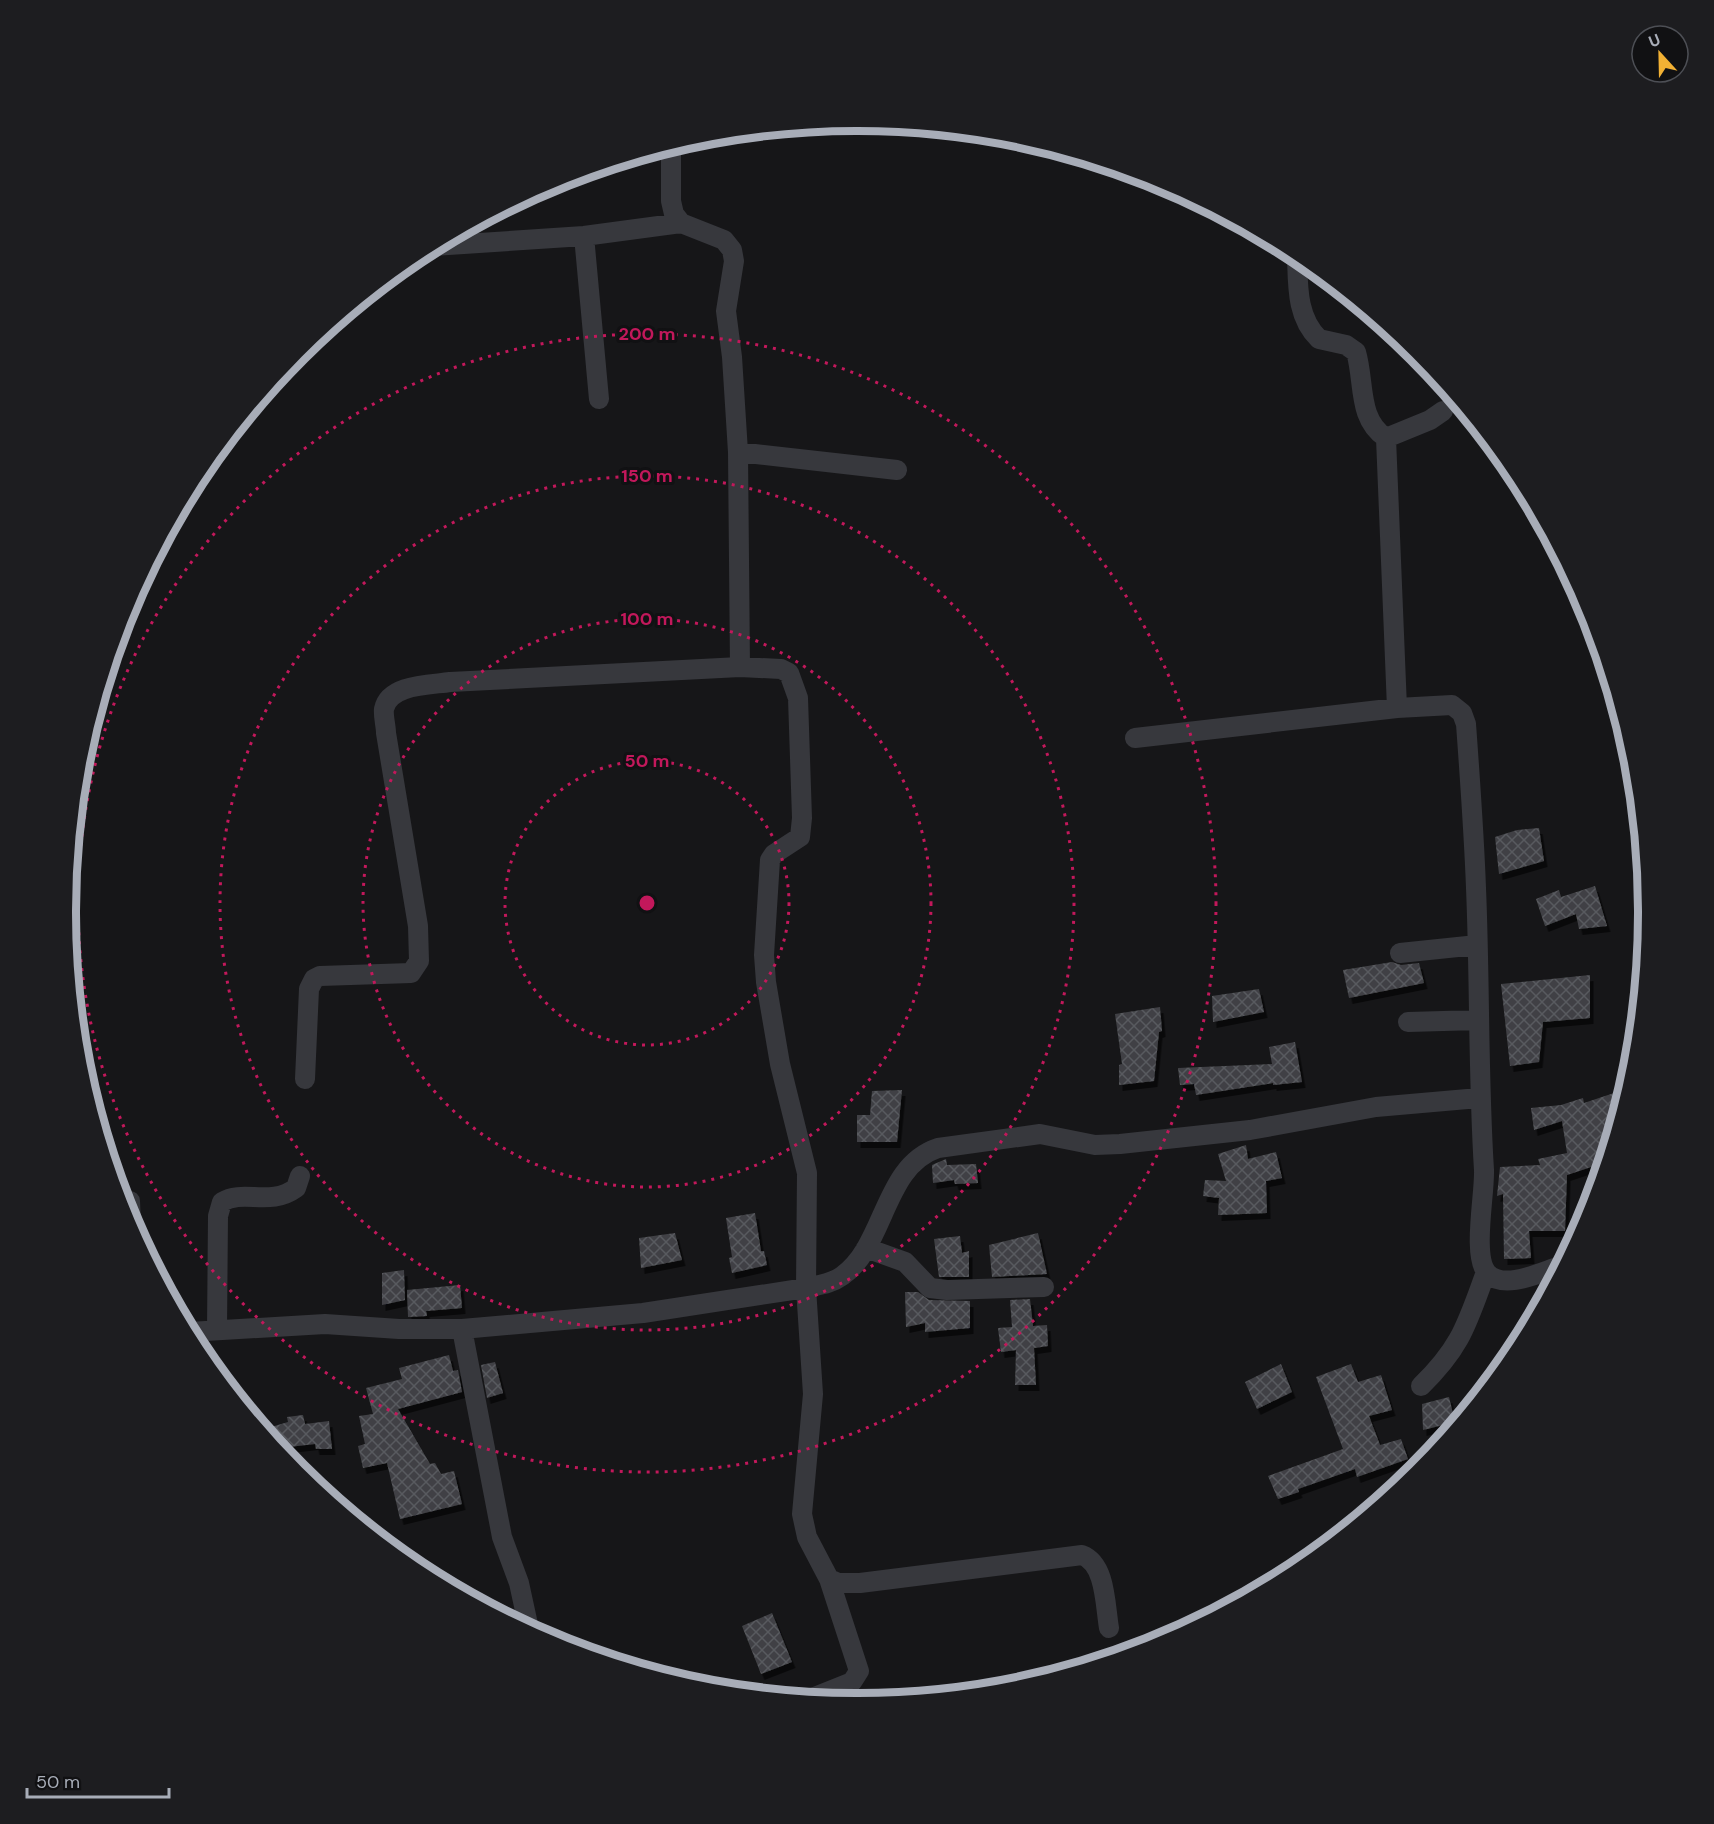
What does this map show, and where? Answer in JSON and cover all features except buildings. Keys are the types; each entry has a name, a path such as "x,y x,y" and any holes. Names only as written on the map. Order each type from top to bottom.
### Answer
{"street":[{"path":"671,154 671,201 674,214 681,223"},
{"path":"453,245 584,236 681,223 724,240 732,249 734,261 726,311 732,357 738,452 740,667"},
{"path":"584,236 598,399"},
{"path":"1297,268 1298,293 1307,322 1319,339 1346,345 1356,352 1367,416 1372,426 1386,438 1397,708"},
{"path":"1386,438 1430,420 1443,411"},
{"path":"738,452 897,470"},
{"path":"305,1079 309,989 314,979 320,975 411,973 419,961 418,926 386,733 384,709 391,696 405,689 450,682 740,667 781,669 789,673 798,698 802,818 800,837 774,854 770,860 764,955 780,1064 807,1173 806,1288 813,1394 802,1514 807,1538 828,1579 860,1671 852,1682 828,1692"},
{"path":"1136,738 1397,708 1452,705 1462,713 1466,724 1477,945 1479,1098 1485,1183 1481,1260 1486,1272 1495,1278 1507,1281 1551,1269"},
{"path":"1400,953 1477,945"},
{"path":"1408,1022 1478,1020"},
{"path":"199,1331 325,1324 399,1329 462,1329 633,1314 806,1288 831,1282 843,1275 866,1248 908,1167 925,1153 938,1149 1040,1134 1095,1145 1120,1144 1250,1130 1376,1107 1479,1098"},
{"path":"217,1330 218,1216 222,1202 236,1198 277,1198 296,1188 300,1176"},
{"path":"866,1248 905,1262 930,1288 947,1290 1044,1287"},
{"path":"1421,1386 1445,1362 1462,1338 1486,1272"},
{"path":"462,1329 502,1537 519,1583 527,1619"},
{"path":"828,1579 838,1583 860,1583 1082,1555 1090,1558 1097,1567 1109,1628"}]}
